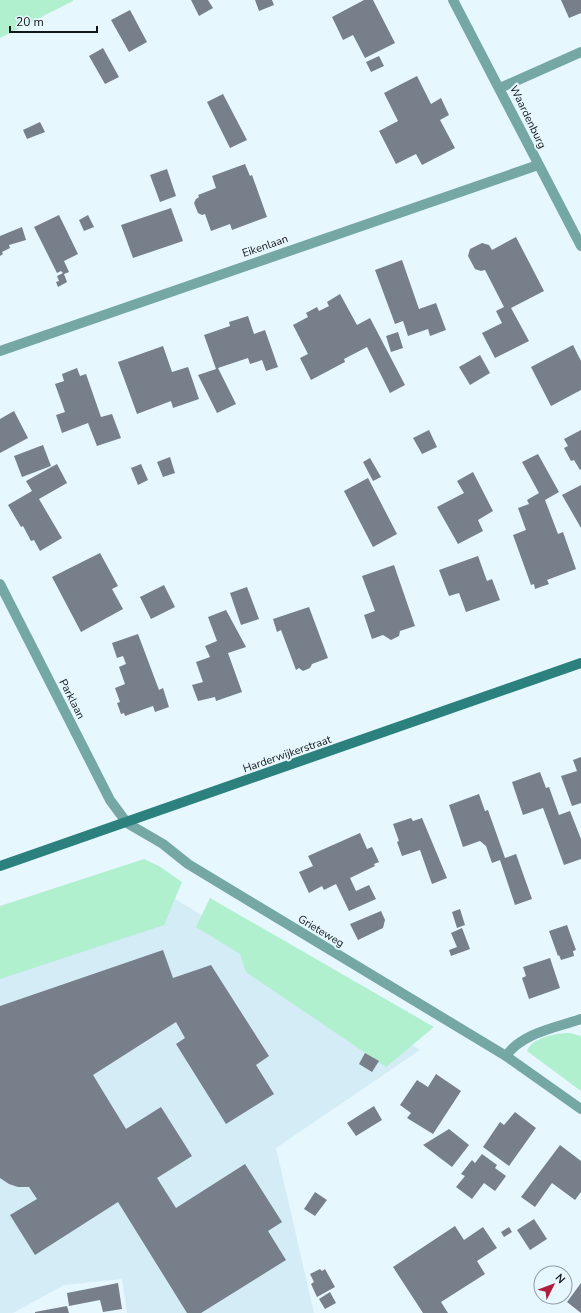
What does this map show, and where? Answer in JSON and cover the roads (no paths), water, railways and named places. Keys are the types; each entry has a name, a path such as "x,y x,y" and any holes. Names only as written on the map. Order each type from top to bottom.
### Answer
{"main road":[{"name":"Harderwijkerstraat","path":"0,866 127,823 581,663"}],"street":[{"name":"Waardenburg","path":"453,0 581,246"},
{"path":"500,88 581,52"},
{"name":"Eikenlaan","path":"0,351 538,165"},
{"name":"Parklaan","path":"0,584 110,800 127,823"},
{"name":"Grieteweg","path":"127,823 163,844 188,864 506,1056 581,1109"},
{"path":"506,1056 516,1044 526,1038 581,1019"}]}
